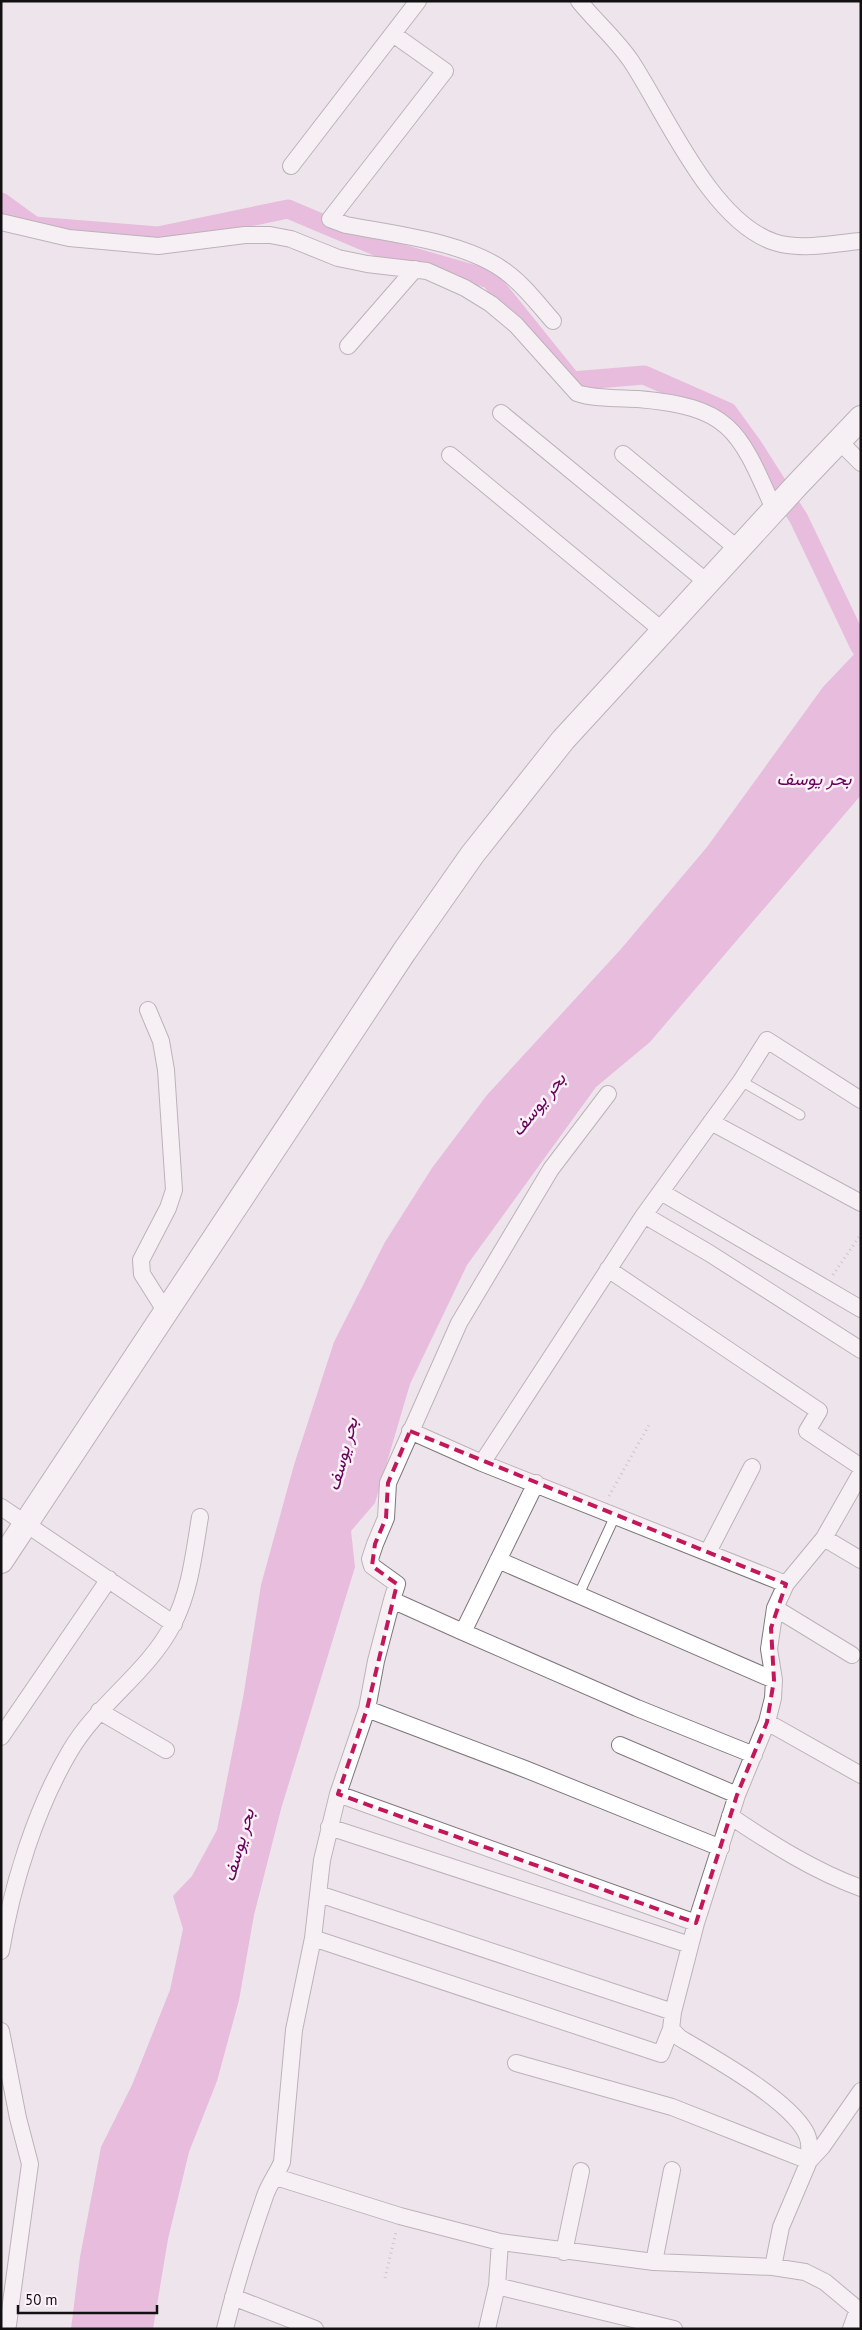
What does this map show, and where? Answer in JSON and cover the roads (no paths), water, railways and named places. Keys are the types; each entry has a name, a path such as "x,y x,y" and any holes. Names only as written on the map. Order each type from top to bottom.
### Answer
{"street":[{"path":"292,166 418,1"},
{"path":"579,1 618,43 707,185 735,217 758,235 786,245 861,241"},
{"path":"393,34 445,71 330,219 346,225 454,248 483,257 515,279 553,321"},
{"path":"1,222 69,238 158,246 245,235 270,235 292,239 348,260 415,269 439,276 465,288 491,304 516,325 578,393 661,401 709,413 728,425 741,441 776,507"},
{"path":"348,346 415,269"},
{"path":"501,413 708,583"},
{"path":"1,1561 404,952 472,855 563,740 776,507 861,418"},
{"path":"839,441 861,463"},
{"path":"623,454 738,549"},
{"path":"450,455 664,631"},
{"path":"148,1010 161,1041 166,1070 174,1190 168,1208 141,1260 142,1274 166,1312"},
{"path":"482,1463 644,1215 741,1081 767,1040 861,1100"},
{"path":"225,2329 233,2297 266,2194 276,2176 283,2153 294,2030 313,1938 320,1894 322,1860 338,1794 367,1709 376,1661 397,1584 376,1571 370,1559 386,1518 388,1483 459,1323 475,1293 550,1169 608,1094"},
{"path":"711,1122 861,1203"},
{"path":"661,1192 861,1309"},
{"path":"644,1215 709,1253 861,1350"},
{"path":"608,1269 819,1412 807,1431 861,1467"},
{"path":"410,1431 482,1463 786,1584"},
{"path":"708,1552 752,1467"},
{"path":"313,1938 661,2054 671,2029 673,2012 696,1923 737,1794 768,1722 773,1698 774,1680 769,1649 774,1608 786,1584 824,1538 861,1473"},
{"path":"463,1632 536,1483"},
{"path":"1,1507 174,1624"},
{"path":"1,1951 7,1917 25,1855 53,1784 71,1750 99,1711 153,1653 174,1624 184,1598 200,1517"},
{"path":"824,1538 861,1560"},
{"path":"498,1560 774,1680"},
{"path":"1,1737 108,1579"},
{"path":"392,1600 637,1708 754,1755"},
{"path":"774,1608 852,1655"},
{"path":"367,1709 525,1769 720,1848"},
{"path":"99,1711 166,1750"},
{"path":"768,1722 861,1775"},
{"path":"620,1744 737,1794"},
{"path":"338,1794 696,1923"},
{"path":"730,1816 790,1855 841,1881 861,1888"},
{"path":"330,1827 690,1946"},
{"path":"320,1894 673,2012"},
{"path":"671,2029 745,2078 793,2116 806,2132 810,2143 809,2161 781,2227 773,2267"},
{"path":"1,2030 18,2118 30,2164 8,2326"},
{"path":"516,2063 672,2107 809,2161"},
{"path":"809,2161 858,2100"},
{"path":"654,2262 672,2170"},
{"path":"564,2252 581,2171"},
{"path":"276,2176 400,2216 500,2242 564,2252 654,2262 773,2267 805,2272 825,2282 859,2310 851,2329"},
{"path":"487,2329 497,2286 500,2242"},
{"path":"497,2286 674,2329"},
{"path":"233,2297 315,2329"}],"lane":[{"path":"741,1081 800,1116"},
{"path":"579,1594 609,1512"}],"water":[{"name":"بحر يوسف","path":"861,647 861,795 650,1042 596,1087 467,1265 410,1384 375,1503 351,1531 355,1567 281,1809 254,1915 239,2000 217,2081 189,2152 168,2239 153,2329 71,2329 80,2257 101,2147 132,2085 170,1990 183,1929 173,1896 192,1876 217,1830 243,1698 261,1585 294,1465 334,1342 385,1242 432,1168 487,1095 621,949 707,847 823,687"}],"waterway":[{"path":"1,202 34,226 158,236 288,209 378,247 490,279 572,381 644,375 728,412 752,445 799,519 860,647"}]}
